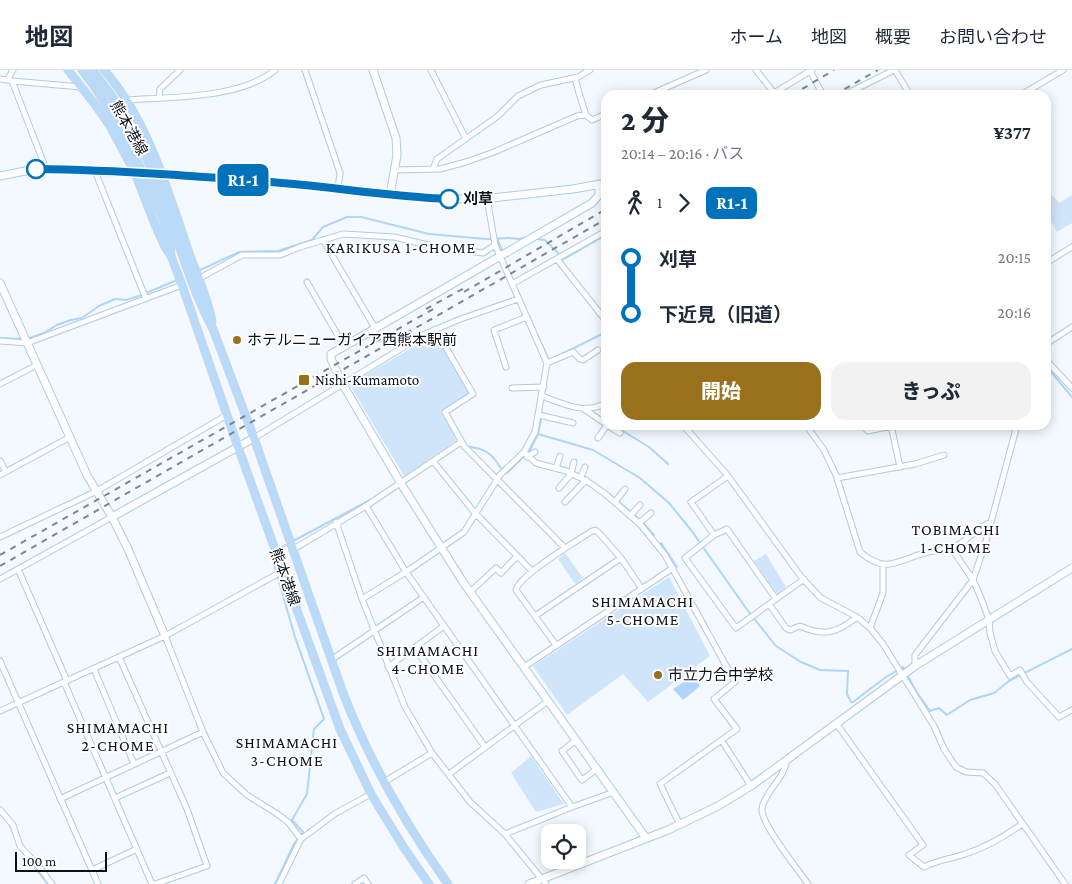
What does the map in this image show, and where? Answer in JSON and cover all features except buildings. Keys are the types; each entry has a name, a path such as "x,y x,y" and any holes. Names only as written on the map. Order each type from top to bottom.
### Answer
{"main road":[{"name":"熊本港線","path":"68,70 110,126 140,173"},
{"name":"熊本港線","path":"82,70 118,122 140,173 165,247 171,256 182,285 238,447 340,729 371,794 404,848 429,884"},
{"name":"熊本港線","path":"93,70 125,118 153,174 195,289 213,329 254,438 292,550 355,723 384,782 411,830 448,884"},
{"name":"熊本港線","path":"104,70 126,100 147,138 163,175 210,314 213,329"}],"street":[{"path":"13,70 10,80 46,169"},
{"path":"159,98 160,89 180,70"},
{"path":"126,100 224,92 258,82 275,70"},
{"path":"305,70 340,173 338,189"},
{"path":"373,70 396,138 397,155 390,194"},
{"path":"431,70 466,139"},
{"path":"433,169 437,159 498,116 518,96 541,85 575,78 590,70"},
{"path":"660,90 706,70"},
{"path":"756,70 769,90"},
{"path":"778,90 811,70 821,90"},
{"path":"854,90 894,70 907,90"},
{"path":"1029,90 1063,70"},
{"path":"575,78 586,115 592,120 601,116"},
{"path":"0,79 82,87"},
{"path":"394,170 440,169 466,162 577,116 586,115"},
{"path":"0,176 36,169 140,173 432,198 487,198 601,185"},
{"path":"95,172 146,299"},
{"path":"601,188 599,195 592,203 330,354 330,359 400,482 470,592 646,838"},
{"path":"362,599 406,572 464,532 497,480 524,452 533,438 539,415 547,364 495,245 487,198"},
{"path":"512,284 601,233"},
{"path":"198,279 242,255 280,255 343,234 394,237 432,246 482,252 495,245"},
{"path":"323,240 375,328"},
{"path":"1051,260 1072,247"},
{"path":"557,259 601,315"},
{"path":"307,282 344,346"},
{"path":"0,283 87,475 128,548 203,732 223,773 247,795 288,822 301,838"},
{"path":"0,341 27,343 182,285"},
{"path":"0,580 254,438 342,383 435,329 518,300"},
{"path":"506,367 494,330 526,317"},
{"path":"1051,341 1072,327"},
{"path":"435,329 473,394 445,412 462,442 497,480 566,548"},
{"path":"547,364 574,352 583,360 598,350"},
{"path":"0,384 37,365"},
{"path":"1051,365 1072,388"},
{"path":"512,388 544,387"},
{"path":"542,396 583,409 601,421"},
{"path":"583,409 601,405"},
{"path":"0,537 96,491 227,415"},
{"path":"539,415 573,423"},
{"path":"598,438 604,430"},
{"path":"615,430 620,433"},
{"path":"687,430 728,476 804,580 822,599 857,617 870,628 883,644 934,726 944,749 956,767 966,772 983,773 995,784 1064,884"},
{"path":"810,430 824,450 837,478 860,552 870,561 883,564 905,561 925,553 952,549 984,525 991,522"},
{"path":"892,430 900,467"},
{"path":"915,666 915,655 973,580 1016,430"},
{"path":"0,475 70,437"},
{"path":"292,550 336,522 366,506 462,442"},
{"path":"524,452 527,457 536,463 572,473 583,479 615,502 639,523 673,568 735,682 714,699 737,729 660,784 680,825"},
{"path":"527,457 535,452"},
{"path":"837,478 900,467 944,455"},
{"path":"556,468 560,456"},
{"path":"0,461 6,472"},
{"path":"433,461 475,513 532,571"},
{"path":"559,488 572,473 574,462"},
{"path":"565,502 583,479 585,467"},
{"path":"714,535 691,502 728,476"},
{"path":"615,502 626,489"},
{"path":"630,516 640,505"},
{"path":"366,506 406,572 516,725 572,807"},
{"path":"639,523 652,513"},
{"path":"336,522 362,599 404,707 432,753 470,802 505,834 544,881"},
{"path":"776,599 727,529 714,535 685,558 736,628 804,580"},
{"path":"556,645 516,590 517,584 532,571 566,548 595,530 621,558 642,589"},
{"path":"952,549 973,580 989,620 995,651 1010,676 1020,670 1027,682 1059,717 1072,710"},
{"path":"470,592 496,568 501,573 517,556"},
{"path":"535,616 621,558"},
{"path":"870,628 883,593 883,564"},
{"path":"524,667 673,568"},
{"path":"529,884 544,881 680,825 718,806 751,786 915,666 1072,568"},
{"path":"18,569 137,849 154,884 207,866 187,809 119,657"},
{"path":"0,711 94,670 164,636 283,571"},
{"path":"331,660 424,597"},
{"path":"769,604 786,628 790,630 800,626 812,632 834,631 857,617"},
{"path":"388,667 444,626"},
{"path":"415,648 485,747"},
{"path":"0,661 98,884"},
{"path":"94,670 134,764"},
{"path":"449,774 548,701"},
{"path":"836,723 923,844 909,855 924,867 936,861 963,855 1000,840 1022,824"},
{"path":"60,799 203,732"},
{"path":"576,740 562,751 582,780 597,769"},
{"path":"722,741 751,786"},
{"path":"384,782 432,753"},
{"path":"787,759 781,777 765,799 762,809 765,823 806,882 799,884"},
{"path":"115,798 170,773"},
{"path":"505,834 614,792"},
{"path":"279,884 301,838 336,813 371,794"},
{"path":"0,810 13,825 20,846 52,884"},
{"path":"92,870 137,849"},
{"path":"355,884 364,878 368,884"}],"shaded area":[{"path":"1051,195 1059,203 1072,195 1072,223 1057,232 1051,222"},
{"path":"436,334 471,394 441,412 457,440 404,476 349,384"},
{"path":"565,553 583,578 575,584 558,559"},
{"path":"766,554 786,587 777,594 754,561"},
{"path":"669,577 710,656 648,702 623,674 567,715 533,666"},
{"path":"531,756 564,804 536,812 511,773"}],"water":[{"path":"693,676 700,686 683,700 673,689"}],"waterway":[{"path":"198,271 239,252 278,251 312,240 323,227 347,217 361,217 429,234 486,239 519,239 528,237"},
{"path":"535,239 545,240 564,259 601,238"},
{"path":"497,239 502,250"},
{"path":"27,339 44,333 57,325 82,318 99,306 115,299 126,300 177,280"},
{"path":"532,324 549,360"},
{"path":"554,358 601,334"},
{"path":"0,338 23,339"},
{"path":"1051,372 1072,397"},
{"path":"538,434 541,419"},
{"path":"621,430 649,447 668,464"},
{"path":"466,446 486,452 507,473 530,450 538,434 593,450 640,478 669,503 691,530 748,611 776,646 801,662 820,670 848,671 847,694 851,702 903,667 930,711 939,708 947,715 970,700 994,693 1009,681 1072,649"},
{"path":"559,466 570,470"},
{"path":"585,477 616,499"},
{"path":"293,541 372,499"},
{"path":"619,502 631,512"},
{"path":"633,514 640,520"},
{"path":"643,523 654,535"},
{"path":"661,543 677,567"},
{"path":"278,549 286,545"},
{"path":"274,552 271,554 295,637 324,719 314,729 307,794 292,820 303,832 294,844 275,884"},
{"path":"10,825 14,835"},
{"path":"19,848 48,884"}],"railway":[{"path":"800,90 834,70"},
{"path":"843,90 878,70"},
{"path":"464,292 601,212"},
{"path":"0,566 601,222"},
{"path":"426,309 468,286"},
{"path":"0,555 435,308"}],"bus line":[{"name":"R1-1","path":"36,169 135,172 295,184 449,199"}],"place":[{"name":"刈草","path":"449,199"},
{"name":"ホテルニューガイア西熊本駅前","path":"237,340"},
{"name":"Nishi-Kumamoto","path":"304,380"},
{"name":"市立力合中学校","path":"658,675"}],"district":[{"name":"KARIKUSA 1-CHOME","path":"401,247"},
{"name":"TOBIMACHI 1-CHOME","path":"956,538"},
{"name":"SHIMAMACHI 5-CHOME","path":"643,610"},
{"name":"SHIMAMACHI 4-CHOME","path":"428,659"},
{"name":"SHIMAMACHI 2-CHOME","path":"118,736"},
{"name":"SHIMAMACHI 3-CHOME","path":"287,751"}]}
